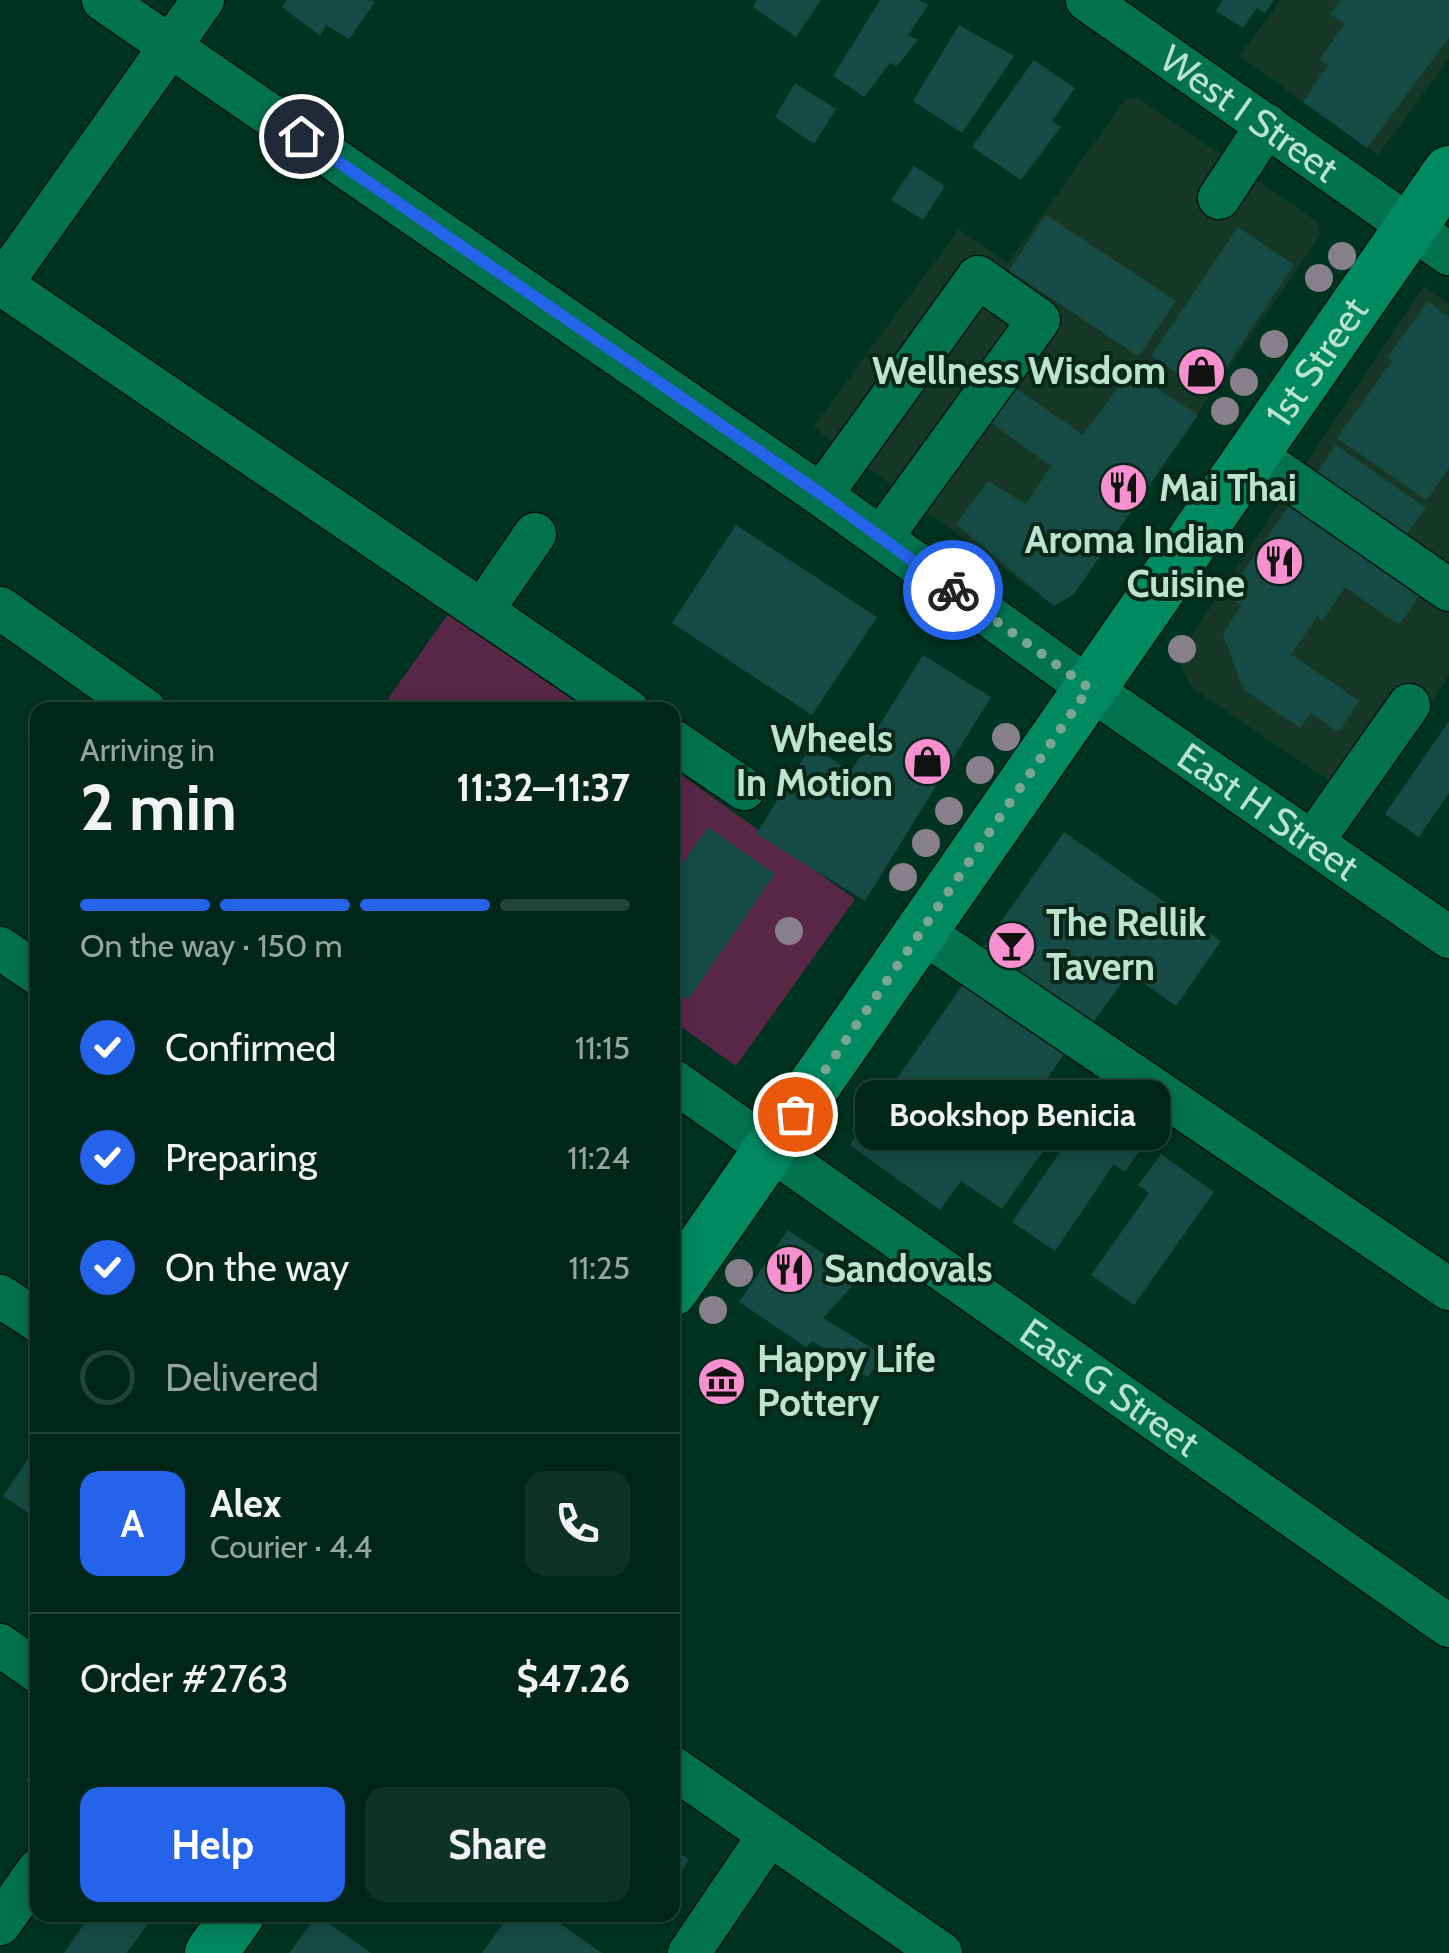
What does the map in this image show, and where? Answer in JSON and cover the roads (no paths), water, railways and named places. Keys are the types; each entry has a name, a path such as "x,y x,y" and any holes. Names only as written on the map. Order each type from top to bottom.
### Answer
{"main road":[{"name":"1st Street","path":"680,1278 1252,454 1430,240 1449,172"},
{"path":"211,1953 233,1922"}],"street":[{"name":"East H Street","path":"103,0 821,494 1089,688 1449,936"},
{"path":"203,0 0,285 616,702"},
{"name":"West I Street","path":"1087,0 1430,240"},
{"path":"1219,198 1267,125"},
{"path":"821,494 978,277 1039,320 881,538"},
{"path":"1252,454 1449,590"},
{"path":"482,611 535,534"},
{"path":"0,608 134,702"},
{"path":"1313,841 1409,705"},
{"path":"680,745 744,788"},
{"path":"922,931 1449,1289"},
{"path":"0,948 30,969"},
{"name":"East G Street","path":"680,1086 1449,1626"},
{"path":"0,1296 30,1316"},
{"path":"0,1645 30,1666"},
{"path":"680,1772 941,1953"},
{"path":"695,1951 769,1834"},
{"path":"0,1924 30,1881"}],"place":[{"name":"Wellness Wisdom","path":"1201,371"},
{"name":"Mai Thai","path":"1124,488"},
{"name":"Aroma Indian Cuisine","path":"1280,562"},
{"name":"Wheels In Motion","path":"928,761"},
{"name":"The Rellik Tavern","path":"1011,945"},
{"name":"Bookshop Benicia","path":"795,1114"},
{"name":"Sandovals","path":"789,1269"},
{"name":"Happy Life Pottery","path":"722,1381"}]}
